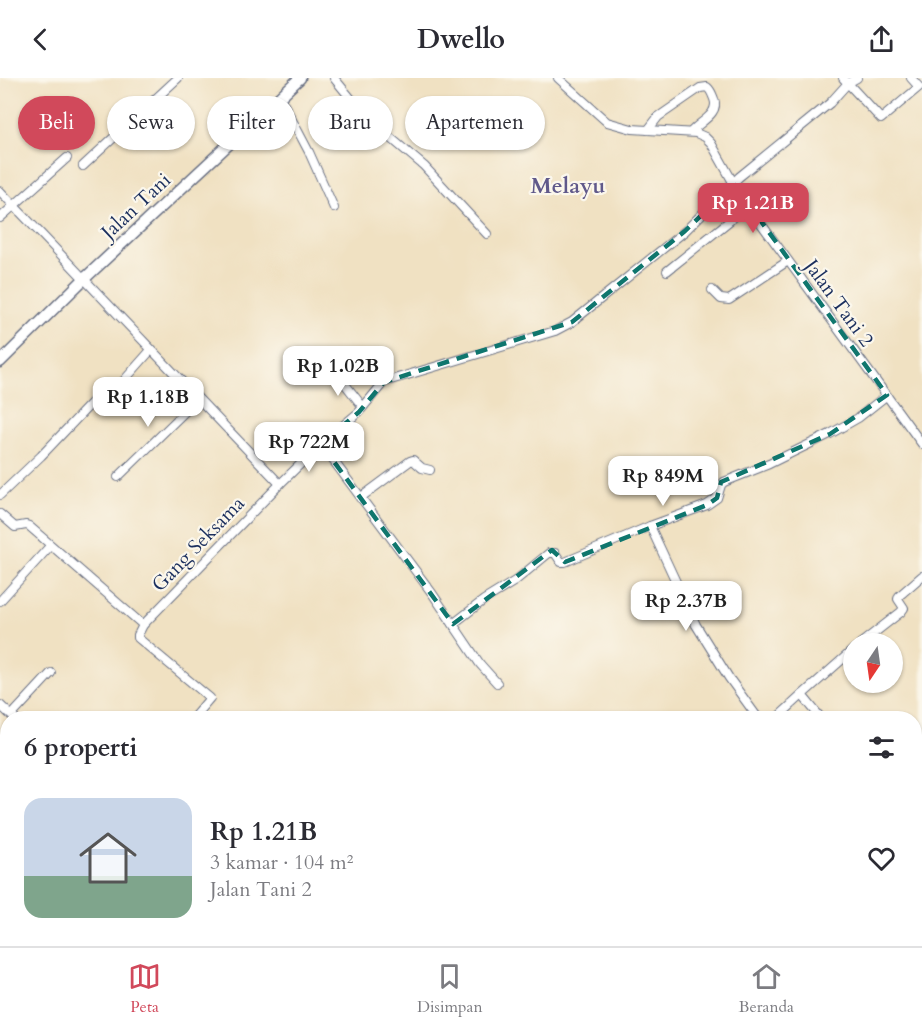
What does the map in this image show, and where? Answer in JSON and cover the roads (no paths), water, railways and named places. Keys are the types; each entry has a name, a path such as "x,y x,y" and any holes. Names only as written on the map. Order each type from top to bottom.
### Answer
{"highway":[{"name":"Jalan Tani","path":"281,96 300,78"},
{"name":"Jalan Tani","path":"0,362 84,279 223,150"}],"street":[{"path":"83,166 178,78"},
{"path":"334,78 366,117 424,166 487,234"},
{"path":"558,78 607,122 632,129 648,130 691,132 712,114 715,108 713,96 706,87 699,88 663,113 648,130"},
{"name":"Gang Seksama","path":"143,625 280,484 363,407 378,388 391,379 555,331 572,322 685,231 734,184 830,103 845,80 857,78"},
{"path":"845,80 881,119 919,87 912,78"},
{"path":"296,128 334,208"},
{"name":"Jalan Tani 2","path":"691,132 698,133 711,143 748,206 922,444"},
{"path":"0,218 67,158"},
{"path":"0,191 280,484"},
{"path":"667,271 748,206"},
{"path":"712,290 721,299 729,300 788,261"},
{"path":"0,495 41,456 102,391 120,385 151,350"},
{"path":"334,370 363,407"},
{"path":"453,624 484,600 515,581 549,553 555,553 561,562 565,562 714,501 724,482 769,465 830,434 858,418 887,395"},
{"path":"118,477 198,399"},
{"path":"321,444 480,664 497,683"},
{"path":"360,498 410,461 413,460 422,468 430,470"},
{"path":"0,514 15,527 29,526 143,625 138,638 210,698 199,711"},
{"path":"650,526 696,624 729,678 753,711"},
{"path":"0,601 50,546"},
{"path":"875,633 902,612 904,608 898,599 899,596 922,576"},
{"path":"785,711 843,659"},
{"path":"18,711 51,673"},
{"path":"802,695 815,711"}],"district":[{"name":"Melayu","path":"568,186"}]}
